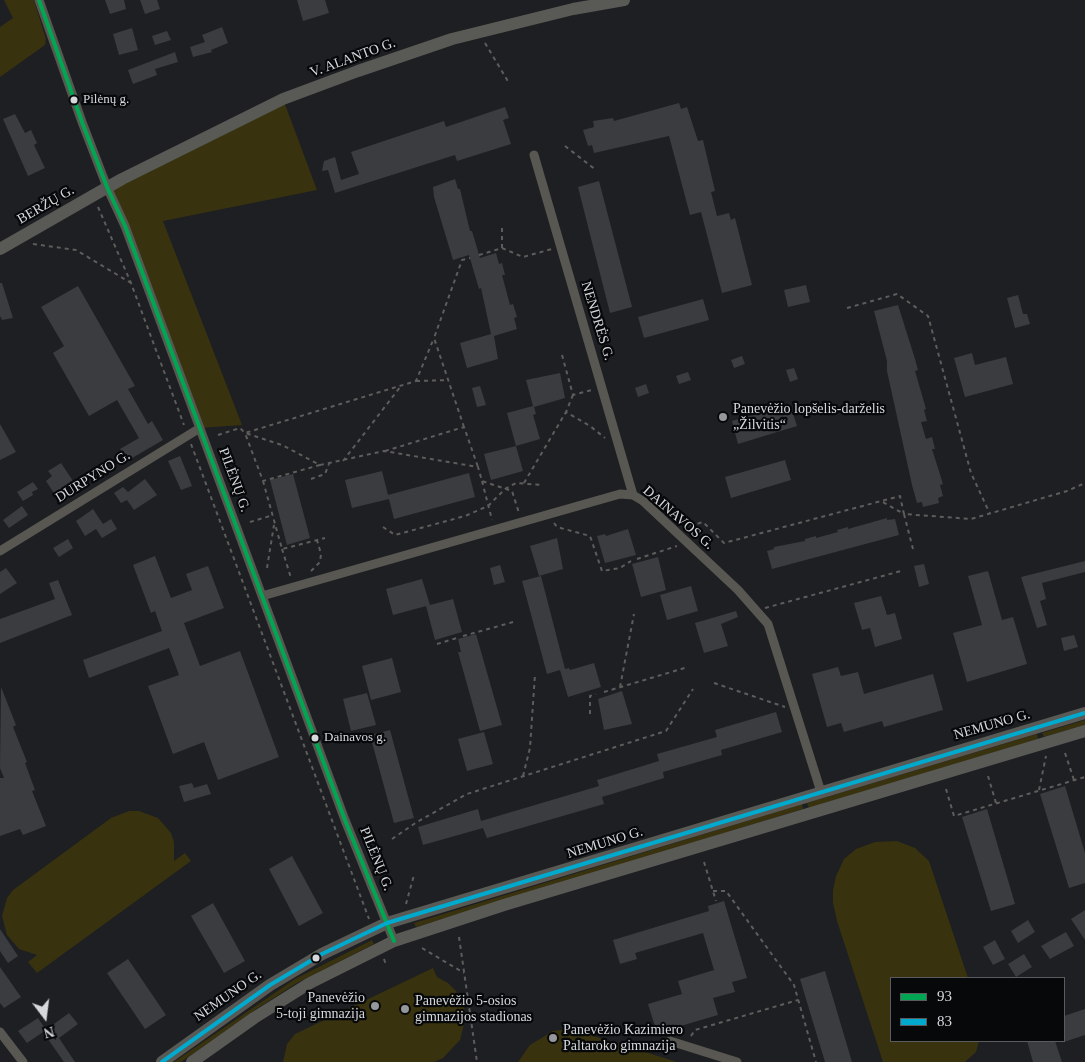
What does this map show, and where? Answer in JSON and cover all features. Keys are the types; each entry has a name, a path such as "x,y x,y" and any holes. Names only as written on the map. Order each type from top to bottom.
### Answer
{"main road":[{"name":"V. ALANTO G.","path":"107,188 283,99 358,71 478,32 573,9 624,0"},
{"name":"BERŽŲ G.","path":"0,249 107,188"},
{"name":"NEMUNO G.","path":"162,1062 270,985 322,954 387,923 1085,713"},
{"path":"192,1062 302,987 394,941 504,904 1085,731"}],"street":[{"name":"PILĖNŲ G.","path":"41,2 107,188 125,226 346,820 394,941"},
{"name":"NENDRĖS G.","path":"534,155 633,495"},
{"name":"DURPYNO G.","path":"0,551 200,428"},
{"name":"DAINAVOS G.","path":"262,596 620,494 633,495 643,501 705,558 760,613 774,638 821,792"},
{"path":"0,1032 23,1062"},
{"path":"670,1041 737,1062"}],"path":[{"path":"478,32 509,83"},
{"path":"565,146 596,170"},
{"path":"93,195 131,283 368,917"},
{"path":"502,228 502,248"},
{"path":"14,241 76,250 131,283"},
{"path":"479,255 502,248 523,257 560,247"},
{"path":"416,381 434,338 462,260 470,258"},
{"path":"847,308 897,294 928,316 971,473 990,514"},
{"path":"434,338 478,467 494,530"},
{"path":"524,484 566,412 573,396 562,355"},
{"path":"245,433 416,381 449,380"},
{"path":"342,462 401,386"},
{"path":"573,396 602,387"},
{"path":"566,412 590,426 605,438"},
{"path":"263,481 320,465 342,462 384,451 464,427"},
{"path":"218,435 240,428 245,433 263,481 291,578"},
{"path":"245,433 282,445 320,465"},
{"path":"384,451 478,467"},
{"path":"311,479 324,474 329,464"},
{"path":"482,481 512,492 522,522"},
{"path":"383,527 395,535 465,516 488,506 505,489 516,483 541,485"},
{"path":"881,501 904,514 972,519 1067,491 1085,483"},
{"path":"690,526 702,522 724,543 900,496 913,549"},
{"path":"250,522 272,515"},
{"path":"546,515 557,527 590,536 602,571 620,568 631,561"},
{"path":"267,568 275,523"},
{"path":"282,549 326,538"},
{"path":"310,572 320,562 321,554 316,540"},
{"path":"637,559 679,546"},
{"path":"765,608 901,572"},
{"path":"620,687 634,614"},
{"path":"464,636 517,621"},
{"path":"437,644 457,638"},
{"path":"604,692 688,667"},
{"path":"523,776 530,748 534,674"},
{"path":"714,683 796,711"},
{"path":"392,839 417,822 467,794 666,731 693,689"},
{"path":"590,714 590,696 596,694"},
{"path":"1065,753 1074,780"},
{"path":"1038,791 1047,758"},
{"path":"988,776 996,803"},
{"path":"946,789 954,816 1085,777"},
{"path":"704,862 716,901"},
{"path":"406,904 414,875"},
{"path":"713,891 726,891 794,985 816,1062"},
{"path":"459,937 477,1062"},
{"path":"422,948 464,973"},
{"path":"684,1045 695,1030 798,1000"}],"shaded area":[{"path":"4,0 34,0 46,39 45,45 0,77 0,27 13,18"},
{"path":"283,99 317,190 163,221 242,425 200,428 107,187"},
{"path":"1085,720 1085,725 1044,737 1042,733"},
{"path":"1037,734 1038,739 809,808 807,803"},
{"path":"802,804 803,809 416,927 414,923"},
{"path":"129,811 139,811 158,818 171,833 174,842 174,861 185,853 191,861 37,973 28,962 37,955 19,949 7,935 2,916 7,898 13,890 111,818"},
{"path":"897,841 915,848 929,861 968,977 890,977 890,1042 979,1042 976,1052 965,1062 883,1062 837,921 833,903 836,876 844,859 856,849 875,842"},
{"path":"372,940 374,944 297,983 181,1062 174,1062 295,979"},
{"name":"Panevėžio 5-osios gimnazijos stadionas","path":"433,968 437,977 448,983 457,992 463,1003 466,1016 460,1040 443,1058 434,1062 283,1062 287,1044 295,1034"},
{"path":"571,1029 677,1062 518,1062 530,1045 553,1031"}],"building":[{"path":"105,0 124,0 126,9 110,14"},
{"path":"140,0 157,0 160,9 145,14"},
{"path":"297,0 325,0 329,13 303,21"},
{"path":"222,27 228,43 211,50 212,52 193,57 190,47 205,42 202,35"},
{"path":"132,28 138,50 119,55 113,34"},
{"path":"167,31 171,40 155,45 152,36"},
{"path":"175,52 178,62 155,69 157,75 133,84 128,70"},
{"path":"679,103 681,109 687,107 698,141 703,140 715,191 711,192 717,216 729,213 731,220 735,218 752,285 722,293 701,212 690,215 669,136 594,153 592,145 588,146 583,130 594,127 593,121 613,118 614,121"},
{"path":"505,107 509,118 503,120 511,144 457,161 455,155 335,193 328,170 322,171 324,161 335,157 341,180 359,174 351,152 444,121 446,127"},
{"path":"15,114 25,133 31,130 37,143 34,145 45,168 28,176 3,119"},
{"path":"455,179 458,189 460,189 470,231 472,231 480,258 496,253 499,264 502,263 505,275 502,275 510,305 513,304 517,317 514,318 517,329 494,336 498,359 467,368 460,343 491,334 481,288 479,289 469,255 453,260 434,197 433,187"},
{"path":"599,181 632,307 610,313 578,187"},
{"path":"0,283 2,283 13,318 2,320 0,316"},
{"path":"806,285 810,302 788,307 784,290"},
{"path":"78,286 135,386 128,389 148,424 152,421 163,440 127,461 120,449 139,438 117,400 89,416 53,353 64,346 41,307"},
{"path":"1018,295 1023,314 1027,314 1030,324 1015,328 1007,298"},
{"path":"703,299 709,320 644,338 638,317"},
{"path":"898,305 918,370 915,371 926,409 924,410 927,421 921,422 926,439 932,437 935,449 932,449 943,484 940,485 943,496 938,498 939,503 923,507 922,502 917,503 912,485 887,371 887,361 874,311"},
{"path":"972,353 975,365 1006,357 1013,384 965,397 954,358"},
{"path":"742,356 745,364 734,368 731,360"},
{"path":"794,368 798,379 790,382 786,370"},
{"path":"688,372 691,380 679,384 676,376"},
{"path":"560,373 565,398 534,407 536,414 533,415 540,439 516,446 507,413 533,406 526,380"},
{"path":"646,384 649,393 638,397 635,388"},
{"path":"480,386 486,405 477,407 472,388"},
{"path":"790,404 797,426 738,444 732,421"},
{"path":"0,424 16,452 0,460"},
{"path":"516,446 523,471 491,480 484,454"},
{"path":"180,456 192,486 181,490 168,461"},
{"path":"785,460 791,480 731,498 725,477"},
{"path":"61,463 73,481 65,487 67,490 57,498 46,481 52,476 48,471"},
{"path":"382,471 389,499 352,508 345,480"},
{"path":"469,473 475,497 394,519 388,495"},
{"path":"293,474 310,538 287,545 270,480"},
{"path":"145,479 157,495 134,510 127,500 121,503 114,493 123,487 128,492"},
{"path":"33,482 38,489 32,492 33,495 23,501 17,492"},
{"path":"22,506 28,515 9,528 3,520"},
{"path":"93,509 103,524 111,519 117,529 102,538 96,529 85,536 76,521"},
{"path":"887,518 887,520 895,519 899,535 772,569 767,551 774,549 774,547 805,541 805,539 816,536 816,538 838,532 837,530 848,527 848,529"},
{"path":"628,529 636,555 605,563 597,536 605,534 606,536"},
{"path":"557,538 563,569 539,576 530,546"},
{"path":"68,539 73,548 59,557 53,548"},
{"path":"155,556 171,598 192,590 186,574 208,566 224,608 184,623 200,666 240,651 279,757 218,780 204,742 173,754 148,686 179,675 169,648 89,678 83,660 162,631 155,611 151,613 133,565"},
{"path":"658,557 666,590 641,597 632,564"},
{"path":"1085,561 1085,572 1042,583 1046,599 1040,601 1047,625 1037,628 1021,577"},
{"path":"924,564 929,584 919,587 914,566"},
{"path":"500,565 505,582 494,585 490,568"},
{"path":"6,568 17,583 0,594 0,572"},
{"path":"988,571 1002,620 1013,617 1027,664 967,682 953,633 982,625 968,576"},
{"path":"541,576 565,669 569,668 570,670 594,663 601,687 568,697 560,670 547,674 522,581"},
{"path":"422,579 430,605 393,615 386,589"},
{"path":"58,580 72,615 0,643 0,619 55,599 49,583"},
{"path":"691,586 698,611 667,620 660,595"},
{"path":"881,596 887,615 895,613 902,639 875,647 870,628 862,630 854,603"},
{"path":"453,599 462,632 435,640 426,606"},
{"path":"736,611 738,617 721,624 728,646 704,653 695,623"},
{"path":"476,634 502,725 480,731 458,652 461,652 458,639"},
{"path":"1074,635 1078,647 1064,651 1061,638"},
{"path":"392,658 401,692 371,700 362,666"},
{"path":"838,667 841,676 858,672 864,694 933,674 943,710 884,727 882,721 844,732 841,723 827,727 812,674"},
{"path":"1,687 16,725 13,727 27,762 25,763 35,790 32,791 46,826 23,835 20,829 0,836 0,778 4,778 0,768"},
{"path":"622,691 632,724 604,730 598,699"},
{"path":"367,693 376,725 351,731 343,699"},
{"path":"776,712 782,732 721,750 722,755 663,772 664,778 602,797 604,804 487,838 483,828 423,845 418,827 478,809 481,821 599,786 597,780 659,761 657,754 717,737 715,730"},
{"path":"390,730 414,818 394,823 370,735"},
{"path":"484,732 493,764 467,771 458,739"},
{"path":"192,783 194,788 207,784 211,794 184,802 179,786"},
{"path":"1065,786 1085,853 1085,883 1069,888 1040,794"},
{"path":"987,809 1015,904 991,911 962,817"},
{"path":"292,856 323,913 299,926 269,869"},
{"path":"724,901 747,978 732,982 735,992 713,998 718,1015 657,1033 648,1004 682,994 678,981 714,970 703,933 635,953 637,959 620,964 613,940 709,911 708,906"},
{"path":"213,903 245,961 224,973 191,916"},
{"path":"1085,910 1085,940 1071,919"},
{"path":"1028,920 1035,932 1018,943 1011,931"},
{"path":"0,929 18,956 8,963 0,951"},
{"path":"1066,932 1074,946 1050,959 1041,946"},
{"path":"995,940 1005,959 993,965 983,947"},
{"path":"1024,954 1032,967 1016,977 1008,964"},
{"path":"128,959 166,1015 145,1029 107,973"},
{"path":"0,967 21,997 4,1008 0,1003"},
{"path":"825,971 852,1062 825,1062 800,979"},
{"path":"1085,1009 1085,1035 1065,1042 1065,1016"},
{"path":"69,1013 78,1024 59,1038 75,1062 64,1062 43,1032"},
{"path":"38,1018 46,1030 27,1043 18,1031"},
{"path":"1027,1042 1055,1042 1062,1062 1033,1062"}],"transit line":[{"name":"93","path":"39,0 82,122 107,187 125,226 345,820 394,941"},
{"name":"83","path":"162,1062 270,985 322,954 387,923 1085,713"}],"place":[{"name":"Pilėnų g.","path":"74,100"},
{"name":"Panevėžio lopšelis-darželis „Žilvitis“","path":"723,417"},
{"name":"Dainavos g.","path":"315,738"},
{"name":"Panevėžio 5-toji gimnazija","path":"375,1006"},
{"name":"Panevėžio 5-osios gimnazijos stadionas","path":"405,1009"},
{"name":"Panevėžio Kazimiero Paltaroko gimnazija","path":"553,1038"}]}
